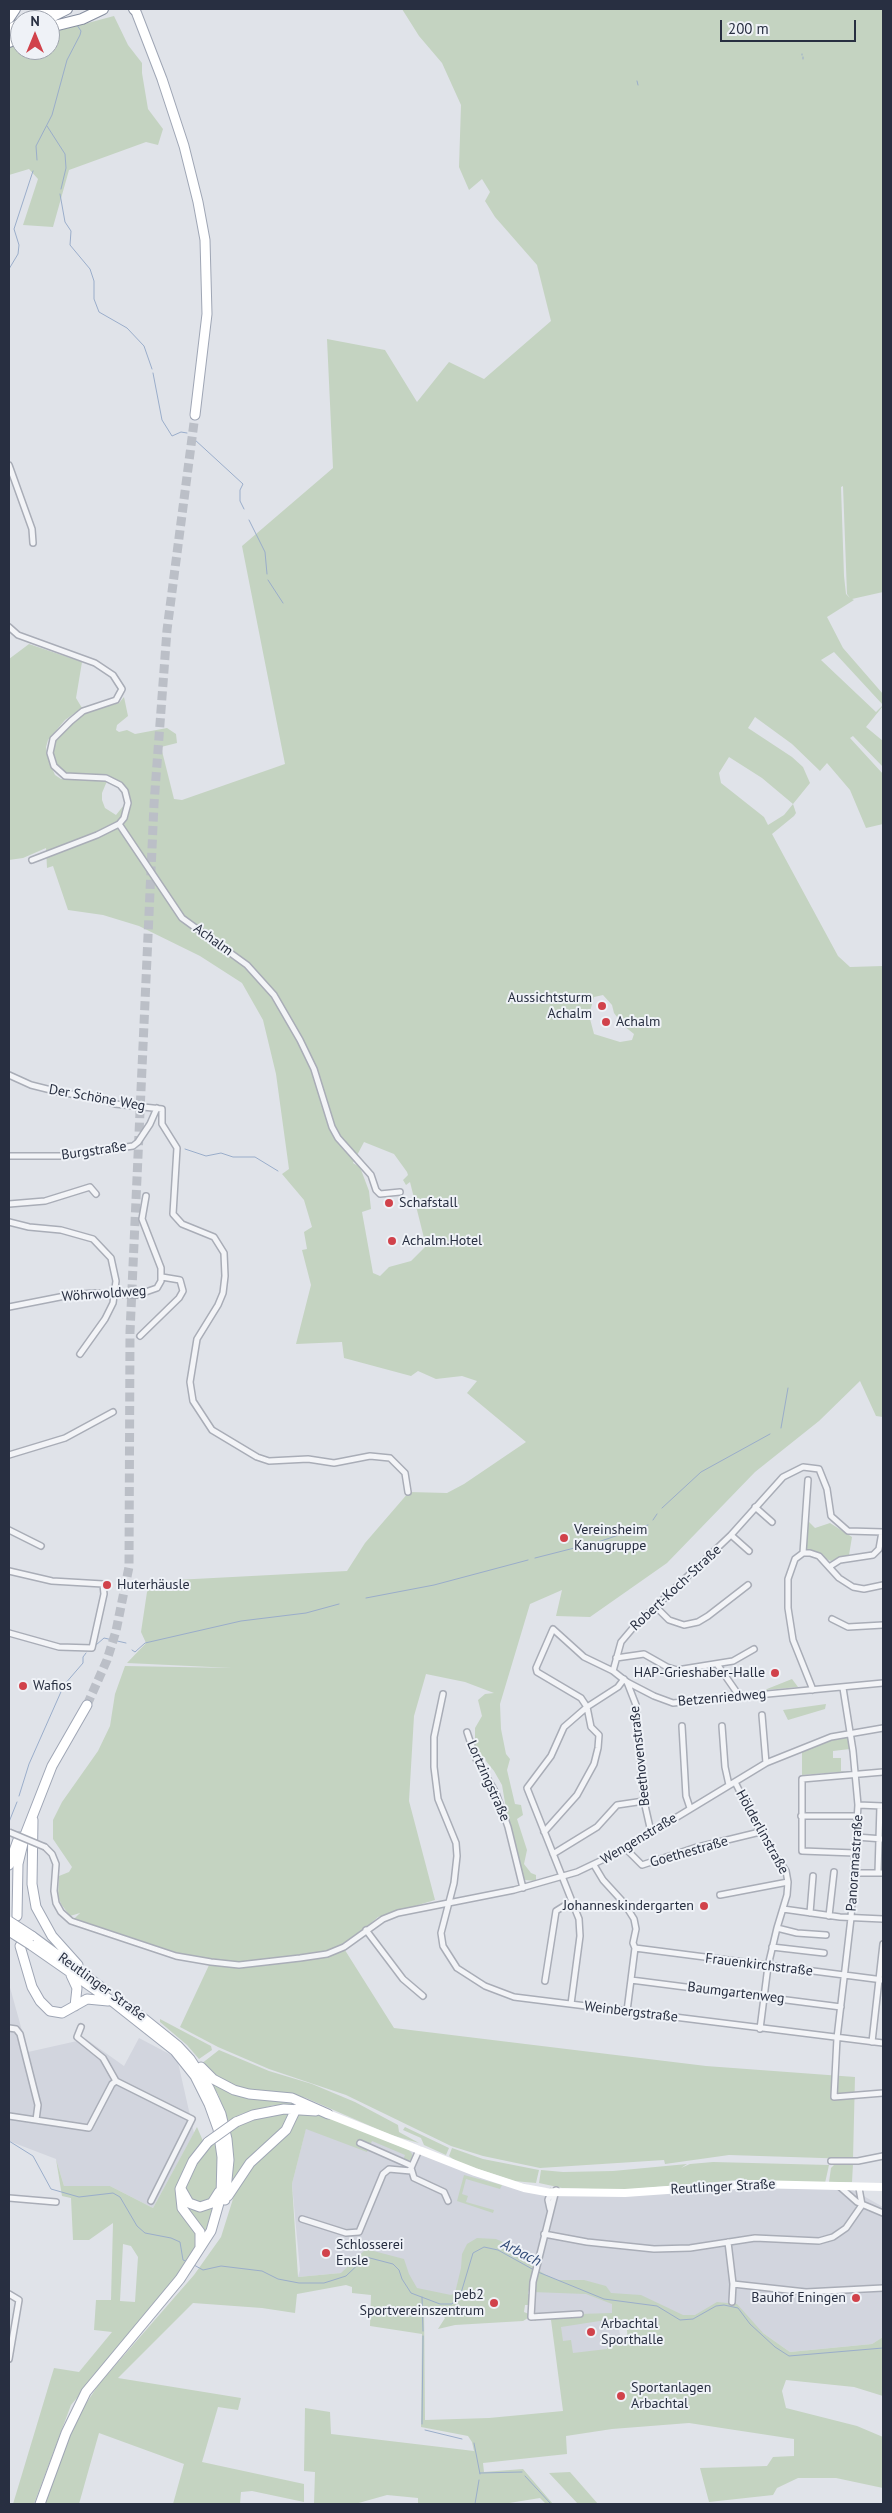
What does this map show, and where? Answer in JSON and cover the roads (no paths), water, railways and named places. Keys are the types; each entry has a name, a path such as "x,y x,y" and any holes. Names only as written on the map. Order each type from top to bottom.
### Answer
{"highway":[{"path":"9,18 15,9"},
{"path":"60,24 82,19 103,9"}],"main road":[{"path":"135,9 174,112 201,216 207,274 206,329 195,415"},
{"path":"9,1865 23,1828 52,1766 87,1704"},
{"path":"34,1808 32,1826 32,1884 36,1907 52,1936 95,1983"},
{"path":"18,1885 21,1850 34,1808"},
{"path":"12,1919 32,1826"},
{"name":"Reutlinger Straße","path":"12,1919 31,1940 69,1973 113,2002 187,2060"},
{"name":"Reutlinger Straße","path":"9,1931 31,1940 164,2032 187,2060"},
{"path":"20,1946 32,1987 44,2007 56,2013 62,2013 93,1998 113,2002"},
{"path":"69,1973 77,1988 75,2006"},
{"path":"187,2060 213,2079 234,2090 249,2094 292,2098 328,2114"},
{"path":"183,2280 211,2231 217,2214 221,2187 222,2157 218,2128 204,2092 187,2060"},
{"path":"40,2504 66,2433 95,2380 183,2280 208,2246 217,2229 225,2202 228,2160 224,2127 209,2088 187,2060"},
{"path":"197,2255 200,2232 182,2208 180,2189 193,2160 208,2142 236,2122 267,2111 296,2109 328,2114"},
{"path":"225,2202 247,2167 286,2130 296,2109"},
{"name":"Reutlinger Straße","path":"328,2114 501,2181 524,2188 554,2193 625,2193 752,2184 859,2188 883,2187"},
{"name":"Reutlinger Straße","path":"501,2181 554,2193"},
{"path":"180,2189 189,2203 200,2207 212,2203 217,2198 221,2187"}],"street":[{"path":"9,465 32,530 32,543"},
{"path":"9,627 18,635 95,663 119,681 122,689 119,698 83,711 70,721 53,740 50,753 54,766 65,776 106,778 120,785 125,792 128,803 127,811 119,824 71,846 32,860"},
{"name":"Achalm","path":"119,824 182,918 247,965 274,995 314,1069 332,1127 338,1138 371,1175 376,1190 380,1194 400,1192"},
{"name":"Der Schöne Weg","path":"9,1076 31,1085 59,1092 100,1099 115,1104 162,1109 162,1124 177,1148 173,1214 182,1224 214,1237 224,1253 226,1276 223,1293 218,1305 197,1339 190,1382 193,1401 210,1428 256,1457 269,1461 308,1459 334,1464 370,1456 390,1458 405,1473 408,1492"},
{"name":"Burgstraße","path":"9,1156 65,1156 133,1146 142,1138 157,1108"},
{"path":"9,1204 45,1201 90,1187 96,1194"},
{"name":"Wöhrwoldweg","path":"9,1307 70,1295 148,1293 157,1288 162,1277 159,1258 142,1219 146,1196"},
{"path":"9,1222 29,1227 61,1230 93,1239 111,1258 116,1278 116,1294 106,1320 80,1354"},
{"name":"Wöhrwoldweg","path":"140,1336 183,1291 180,1280 162,1277"},
{"path":"9,1454 65,1438 113,1412"},
{"path":"96,1420 100,1427"},
{"name":"Robert-Koch-Straße","path":"613,1670 626,1635 731,1535 783,1477 803,1467 819,1469 827,1489 831,1516 848,1531 882,1532"},
{"path":"803,1553 808,1480"},
{"path":"755,1507 772,1522"},
{"path":"9,1530 41,1546"},
{"path":"21,1537 24,1530"},
{"path":"829,1567 840,1560 873,1555 879,1549 882,1532"},
{"name":"Robert-Koch-Straße","path":"731,1535 749,1551"},
{"path":"813,1690 793,1640 788,1608 788,1579 790,1567 794,1559 803,1553 819,1556 839,1578 853,1587 864,1589 883,1585"},
{"path":"9,1570 52,1581 103,1584 104,1594 92,1648 59,1647 9,1633"},
{"path":"656,1607 669,1620 684,1625 698,1622 748,1585"},
{"path":"832,1619 848,1627 883,1625"},
{"name":"Betzenriedweg","path":"587,1707 580,1698 538,1672 536,1668 553,1629 584,1657 613,1670 625,1680 674,1703 883,1683"},
{"path":"616,1658 644,1654 667,1667 677,1670 733,1660 754,1648"},
{"path":"717,1664 740,1698"},
{"path":"571,2004 580,1936 579,1919 527,1788 551,1756 564,1727 587,1707 618,1688 625,1680"},
{"name":"Beethovenstraße","path":"625,1680 636,1705 644,1801 651,1832"},
{"name":"Panoramastraße","path":"843,1688 856,1774 858,1816 851,1918 837,2038 834,2097 883,2093"},
{"name":"Weinbergstraße","path":"443,1694 434,1737 434,1766 438,1799 456,1844 457,1856 456,1875 441,1933 446,1952 457,1968 470,1978 500,1993 760,2029 883,2042"},
{"path":"544,1832 577,1795 594,1764 599,1735 591,1727 587,1707"},
{"path":"762,1715 766,1764"},
{"path":"682,1726 686,1796 690,1808"},
{"path":"722,1726 725,1767 729,1785"},
{"name":"Wengenstraße","path":"9,1832 45,1847 52,1854 56,1864 55,1899 65,1916 71,1921 176,1956 239,1965 300,1958 327,1954 344,1947 383,1919 448,1902 523,1888 594,1865 766,1764 817,1742 850,1732 883,1728"},
{"name":"Lortzingstraße","path":"467,1732 476,1759 499,1801 516,1856 523,1888"},
{"path":"855,1853 802,1851 802,1779 883,1772"},
{"name":"Hölderlinstraße","path":"735,1782 760,1832 786,1871 788,1882 768,1966 760,2029"},
{"path":"553,1854 585,1836 617,1805 644,1801"},
{"path":"854,1873 881,1873 882,1806 858,1805"},
{"path":"801,1816 858,1816"},
{"name":"Goethestraße","path":"625,1848 642,1865 694,1848 760,1832"},
{"path":"856,1837 881,1839"},
{"path":"594,1865 603,1880 624,1903 634,1919 636,1929 633,1943 636,1948 627,2011"},
{"path":"829,1916 834,1872"},
{"path":"810,1913 813,1876"},
{"name":"Hölderlinstraße","path":"720,1895 788,1882"},
{"path":"545,1981 556,1910 572,1901"},
{"path":"783,1909 829,1916 883,1919"},
{"path":"776,1928 797,1933 826,1935"},
{"path":"366,1930 403,1979 423,1996"},
{"path":"872,2042 881,1980 883,1944"},
{"path":"772,1947 824,1953"},
{"name":"Frauenkirchstraße","path":"636,1948 881,1980"},
{"name":"Baumgartenweg","path":"631,1980 840,2007"},
{"path":"9,2028 16,2029 20,2034 38,2105 36,2120"},
{"path":"81,2028 77,2037 104,2058 116,2081 192,2119 151,2201"},
{"path":"9,2116 89,2128 112,2084 116,2081"},
{"path":"360,2143 412,2168"},
{"path":"419,2150 412,2168 414,2178 444,2192 448,2201"},
{"path":"831,2161 858,2161 883,2156"},
{"path":"302,2220 346,2233 359,2232 383,2174 389,2169 412,2168"},
{"path":"840,2187 862,2205 883,2213"},
{"path":"853,2197 859,2188"},
{"path":"544,2234 587,2242 654,2249 690,2248 762,2238 813,2242 826,2240 846,2228 862,2205 859,2188"},
{"path":"550,2208 554,2193"},
{"path":"554,2193 533,2282 531,2317 580,2314"},
{"path":"9,2198 56,2202"},
{"path":"728,2242 733,2284 732,2302"},
{"path":"733,2284 806,2292 883,2288"},
{"path":"9,2294 19,2300 9,2358"}],"waterway":[{"path":"37,160 36,146 52,115 67,60 80,35 81,31 77,25"},
{"path":"637,81 638,85"},
{"path":"47,126 65,154 66,168 61,189"},
{"path":"9,269 18,254 19,245 14,229 33,171"},
{"path":"60,194 65,222 71,231 70,245 90,269 94,281 94,299 99,312 127,328 144,346 152,369"},
{"path":"153,373 162,420 172,436 181,432 187,433"},
{"path":"194,439 243,484 240,490 240,501 244,509"},
{"path":"249,520 265,552 267,574"},
{"path":"268,580 283,603"},
{"path":"185,1149 206,1156 221,1153 233,1157 255,1157 278,1171"},
{"path":"781,1428 788,1388"},
{"path":"662,1508 701,1472 770,1434"},
{"path":"653,1520 657,1514"},
{"path":"535,1558 598,1542 648,1525"},
{"path":"366,1598 434,1585 528,1560"},
{"path":"132,1650 135,1652 145,1643 241,1621 306,1613 339,1604"},
{"path":"96,1645 104,1638 126,1643"},
{"path":"19,1796 29,1764 64,1685 83,1663 83,1657 86,1653"},
{"path":"9,1822 17,1802"},
{"name":"Arbach","path":"9,2141 33,2156 51,2189 79,2197 113,2193 120,2197 137,2226 145,2233 171,2238 180,2242 183,2260 188,2262"},
{"name":"Arbach","path":"194,2265 203,2270 221,2266 262,2271 278,2279 299,2283 324,2283 346,2276 366,2257 393,2264 399,2270 402,2279 411,2293 440,2304 452,2304 461,2293 473,2253 484,2247 498,2250 534,2270"},
{"name":"Arbach","path":"538,2272 604,2299 657,2306 680,2320 693,2319 716,2306 724,2305 738,2308 750,2324 775,2347 789,2356 883,2348"},
{"path":"422,2297 423,2331"},
{"path":"422,2424 423,2336"},
{"path":"425,2430 462,2439"},
{"path":"474,2443 480,2474"},
{"path":"480,2473 522,2472"},
{"path":"525,2476 551,2504"},
{"path":"475,2504 479,2480"}],"tunnel":[{"path":"87,1705 107,1660 116,1631 129,1567 130,1332 154,804 167,630 195,415"}],"place":[{"name":"Aussichtsturm Achalm","path":"602,1006"},
{"name":"Achalm","path":"606,1022"},
{"name":"Schafstall","path":"389,1203"},
{"name":"Achalm.Hotel","path":"392,1241"},
{"name":"Vereinsheim Kanugruppe","path":"564,1538"},
{"name":"Huterhäusle","path":"107,1585"},
{"name":"HAP-Grieshaber-Halle","path":"775,1673"},
{"name":"Wafios","path":"23,1686"},
{"name":"Johanneskindergarten","path":"704,1906"},
{"name":"Schlosserei Ensle","path":"326,2253"},
{"name":"Bauhof Eningen","path":"856,2298"},
{"name":"peb2 Sportvereinszentrum","path":"494,2303"},
{"name":"Arbachtal Sporthalle","path":"591,2332"},
{"name":"Sportanlagen Arbachtal","path":"621,2396"}]}
